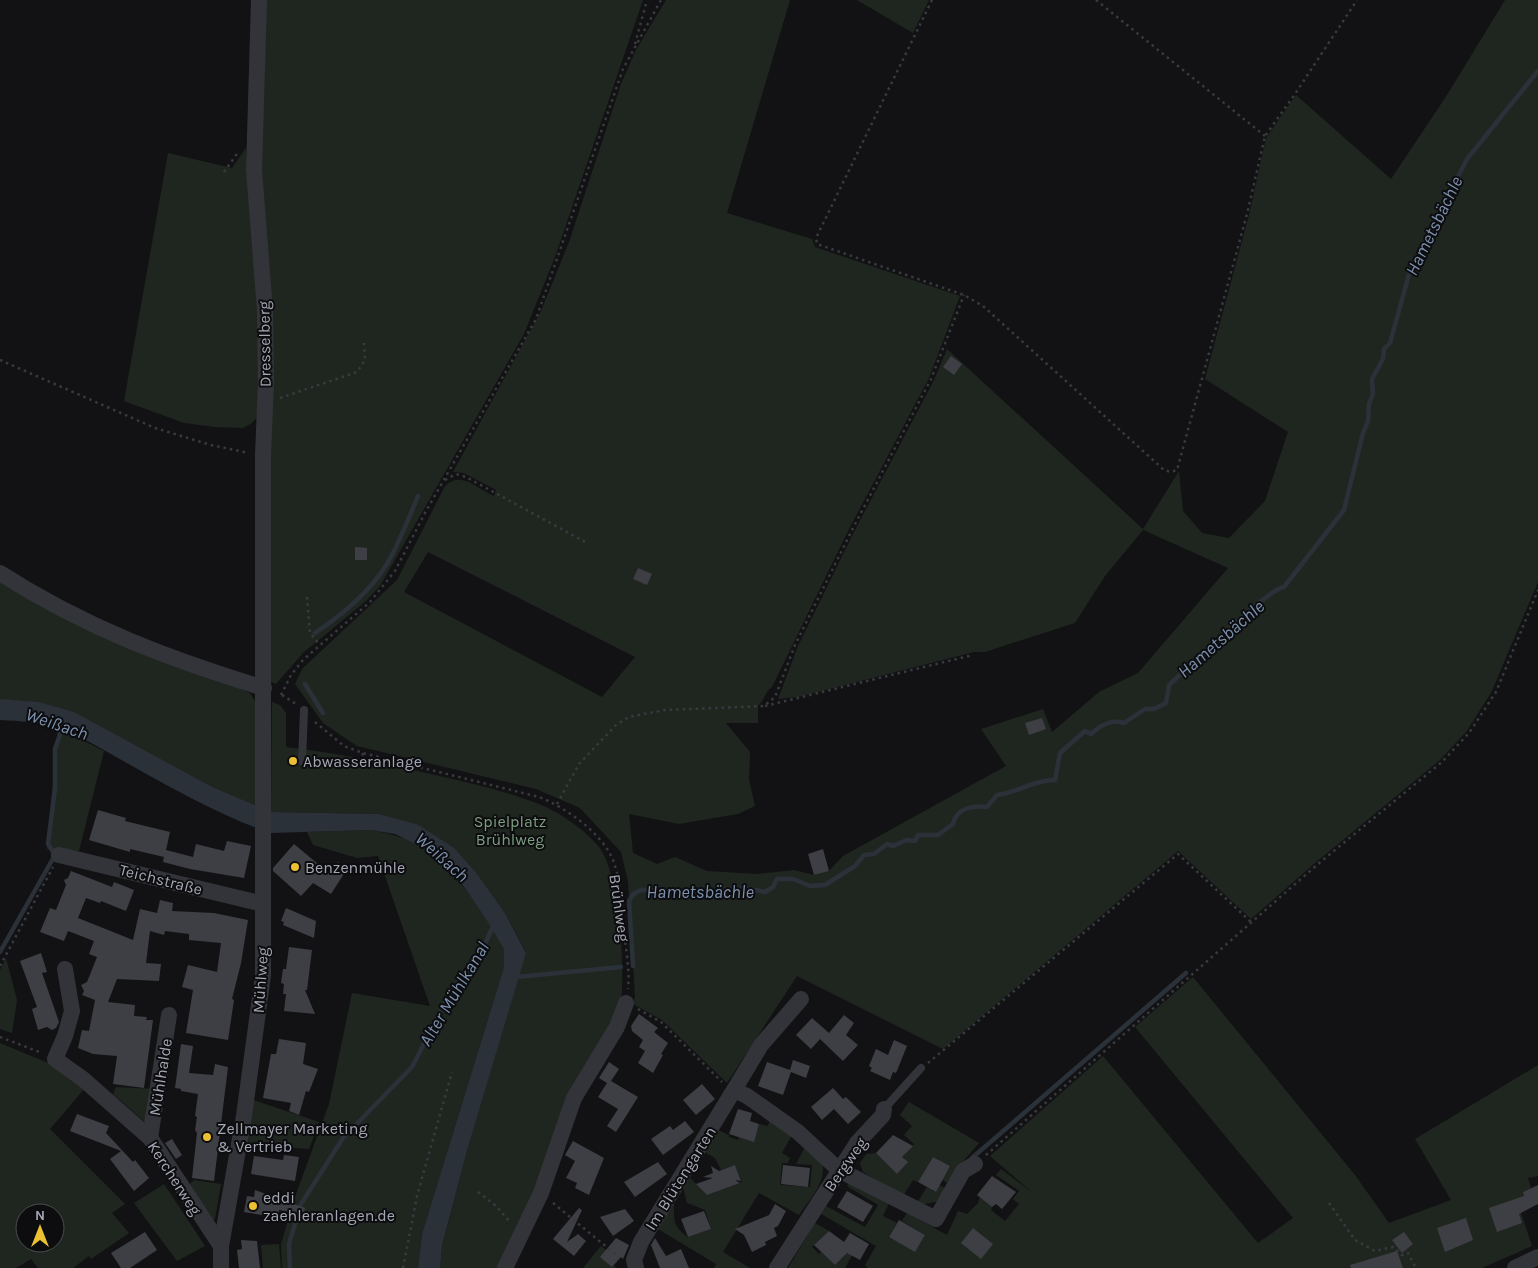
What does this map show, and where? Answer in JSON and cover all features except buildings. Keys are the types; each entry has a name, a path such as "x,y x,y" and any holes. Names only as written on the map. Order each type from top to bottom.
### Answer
{"street":[{"name":"Dresselberg","path":"259,0 254,170 265,311 263,455 264,688"},
{"path":"0,573 36,596 131,644 179,662 264,688"},
{"name":"Mühlweg","path":"222,1268 221,1246 244,1116 263,975 264,688"},
{"name":"Teichstraße","path":"59,855 263,904"},
{"path":"54,1059 65,1036 72,1011 65,970"},
{"name":"Im Blütengarten","path":"635,1267 634,1260 641,1242 761,1045 801,998"},
{"path":"505,1268 541,1193 574,1098 618,1027 626,1003"},
{"name":"Mühlhalde","path":"150,1138 169,1015"},
{"name":"Kercherweg","path":"54,1059 83,1079 150,1138 221,1246"},
{"path":"734,1090 747,1096 798,1132 839,1170 936,1219 969,1168"},
{"name":"Bergweg","path":"777,1268 857,1143 883,1115 884,1109"},
{"path":"1514,1268 1538,1257"}],"lane":[{"path":"302,761 304,710"},
{"name":"Bergweg","path":"884,1109 921,1068"}],"path":[{"path":"634,48 647,0"},
{"path":"282,695 291,675 302,660 370,602 385,586 403,558 444,481 536,319 623,69 661,0"},
{"path":"932,0 816,238 817,244 964,295 983,306 1164,470 1171,472 1176,470 1247,214 1264,136 1295,94 1357,0"},
{"path":"1096,0 1264,136"},
{"path":"764,706 775,697 795,645 852,530 931,379 964,295"},
{"path":"265,404 356,372 366,360 364,343"},
{"path":"0,360 155,428 211,445 263,455"},
{"path":"444,481 456,474 466,477 587,543"},
{"path":"969,1168 1251,922 1442,762 1469,733 1496,692 1538,590"},
{"path":"307,597 310,632 320,645"},
{"path":"557,804 579,764 616,725 629,717 665,710 764,706 973,655"},
{"name":"Brühlweg","path":"264,688 282,695 304,710 331,737 344,746 363,753 539,797 557,804 583,824 607,850 613,860 622,897 629,986 626,1003"},
{"path":"363,753 361,762 363,768"},
{"path":"921,1068 1178,854 1251,922"},
{"path":"0,966 59,855"},
{"path":"626,1003 661,1022 726,1085 734,1090"},
{"path":"0,1038 32,1048 54,1059"},
{"path":"403,1268 417,1196 452,1072"},
{"path":"478,1192 496,1206 521,1235"},
{"path":"541,1193 622,1260 635,1267"},
{"path":"1329,1203 1360,1244 1374,1251 1393,1247 1402,1255 1408,1253 1416,1268"}],"green space":[{"path":"263,0 643,0 555,257 524,334 380,586 366,601 303,653 276,684 271,682 260,170"},
{"path":"666,0 790,0 727,213 812,239 815,247 960,296 929,378 849,529 772,687 758,706 758,723 726,723 750,752 749,779 755,806 738,814 679,824 629,814 633,853 657,864 675,857 707,871 758,874 794,870 814,875 829,871 843,856 1006,766 981,729 1043,709 1052,732 1099,692 1138,673 1228,568 1143,530 1105,576 1075,623 985,652 974,652 798,697 778,699 798,646 854,532 934,380 947,349 1143,529 1179,471 1183,511 1202,533 1229,538 1265,501 1288,432 1205,379 1249,215 1266,138 1296,95 1391,179 1447,95 1505,0 1538,0 1538,582 1491,693 1466,732 1440,760 1315,863 1251,919 1178,851 943,1049 797,976 727,1083 662,1020 633,1004 635,997 628,881 621,852 580,808 536,789 357,746 323,723 295,684 302,669 397,580 445,486 457,480 463,480 494,496 496,490 464,473 453,472 541,311 569,242 621,84 636,50","holes":["428,552 635,657 602,697 404,592"]},
{"path":"857,0 929,0 913,33"},
{"path":"246,148 259,310 260,414 252,423 243,428 184,423 124,401 168,153 232,168"},
{"path":"0,580 250,693 256,703 256,807 0,699"},
{"name":"Spielplatz Brühlweg","path":"272,702 280,705 286,713 286,747 398,766 528,800 557,813 580,828 599,847 606,860 612,878 619,922 622,967 621,1002 500,1268 440,1268 442,1247 467,1151 526,952 505,913 478,875 417,824 379,814 271,812"},
{"path":"58,728 104,751 79,851 47,849"},
{"path":"371,830 410,841 432,852 440,859 492,926 505,950 504,967 422,1234 418,1268 282,1268 281,1244 296,1194 329,1104 352,993 430,1006 378,856 357,858 313,845 307,832"},
{"path":"6,958 17,1000 12,1033 0,1029 0,970"},
{"path":"1193,977 1355,1175 1389,1223 1451,1200 1415,1139 1538,1065 1538,1176 1528,1178 1531,1188 1523,1192 1525,1198 1517,1201 1532,1246 1482,1268 868,1268 865,1265 876,1246 821,1214 826,1206 865,1227 878,1205 847,1186 850,1181 889,1203 883,1216 897,1223 889,1237 915,1251 925,1235 902,1221 907,1213 947,1235 958,1211 967,1214 978,1203 980,1197 992,1207 991,1210 1005,1221 1019,1204 1013,1199 1019,1191 996,1175 1001,1169 1033,1193 990,1156 1103,1056 1258,1243 1293,1218 1135,1027"},
{"path":"0,1043 53,1065 85,1088 50,1129 125,1204 112,1213 129,1233 91,1259 89,1256 73,1268 38,1268 31,1259 16,1268 0,1268"},
{"path":"116,1087 156,1089 145,1122 113,1094"},
{"path":"253,1100 319,1122 309,1149 246,1145"},
{"path":"909,1102 979,1143 959,1166 950,1184 942,1180 950,1166 933,1157 918,1182 913,1180 903,1196 863,1172 860,1163 866,1154 876,1153 897,1174 907,1163 902,1157 914,1144 904,1135 912,1126 900,1115"},
{"path":"770,1119 792,1135 782,1153 790,1158 788,1163 782,1163 780,1185 810,1187 812,1165 796,1164 806,1145 822,1164 822,1177 799,1215 759,1193 723,1252 750,1268 714,1268 716,1264 658,1229 674,1202 675,1222 679,1229 688,1237 711,1229 705,1210 687,1203 683,1187 689,1177 707,1195 742,1182 735,1165 721,1170 715,1158 705,1152 718,1130 738,1140 739,1137 753,1141 759,1124 768,1126"},
{"path":"194,1180 221,1184 215,1219 213,1220 189,1185"},
{"path":"164,1184 205,1246 177,1261 134,1203"},
{"path":"939,1185 947,1189 940,1201 921,1205 917,1203 927,1187 935,1192"},
{"path":"815,1223 829,1231 812,1247 819,1254 821,1252 835,1265 851,1249 854,1252 845,1268 788,1268"},
{"path":"279,1244 281,1268 263,1268 261,1245"},
{"path":"601,1246 606,1250 612,1267 613,1265 617,1268 583,1268"}],"water":[{"name":"Weißach","path":"0,699 38,702 74,712 212,787 271,812 379,814 417,824 454,848 478,875 505,913 526,953 467,1151 442,1246 440,1268 418,1268 422,1234 504,967 504,949 465,888 442,860 432,852 395,834 371,830 271,833 253,827 201,803 98,746 70,733 38,723 0,720"}],"waterway":[{"name":"Hametsbächle","path":"633,966 629,901 638,891 650,890 677,893 701,889 708,893 722,890 751,889 765,892 773,887 777,879 793,879 810,886 825,885 855,866 864,855 874,854 887,844 893,846 907,840 915,841 918,835 938,835 953,824 958,814 966,809 971,807 987,807 997,795 1039,782 1055,780 1060,753 1085,731 1091,734 1106,724 1124,723 1145,709 1154,709 1166,703 1169,685 1253,607 1284,587 1344,510 1363,433 1368,421 1369,404 1373,394 1372,379 1383,359 1384,349 1390,343 1410,271 1467,159 1538,71"},
{"path":"315,633 349,608 378,577 393,553 418,496"},
{"path":"305,684 323,713"},
{"name":"Weißach","path":"0,952 55,855 48,844 55,788 55,749 63,726"},
{"name":"Alter Mühlkanal","path":"290,1268 289,1244 301,1204 343,1138 412,1067 453,988 478,960 494,924"},
{"name":"Hametsbächle","path":"516,977 621,967"},
{"path":"972,1158 1186,973"}],"place":[{"name":"Abwasseranlage","path":"293,761"},
{"name":"Benzenmühle","path":"295,867"},
{"name":"Zellmayer Marketing & Vertrieb","path":"207,1137"},
{"name":"eddi zaehleranlagen.de","path":"253,1206"}]}
